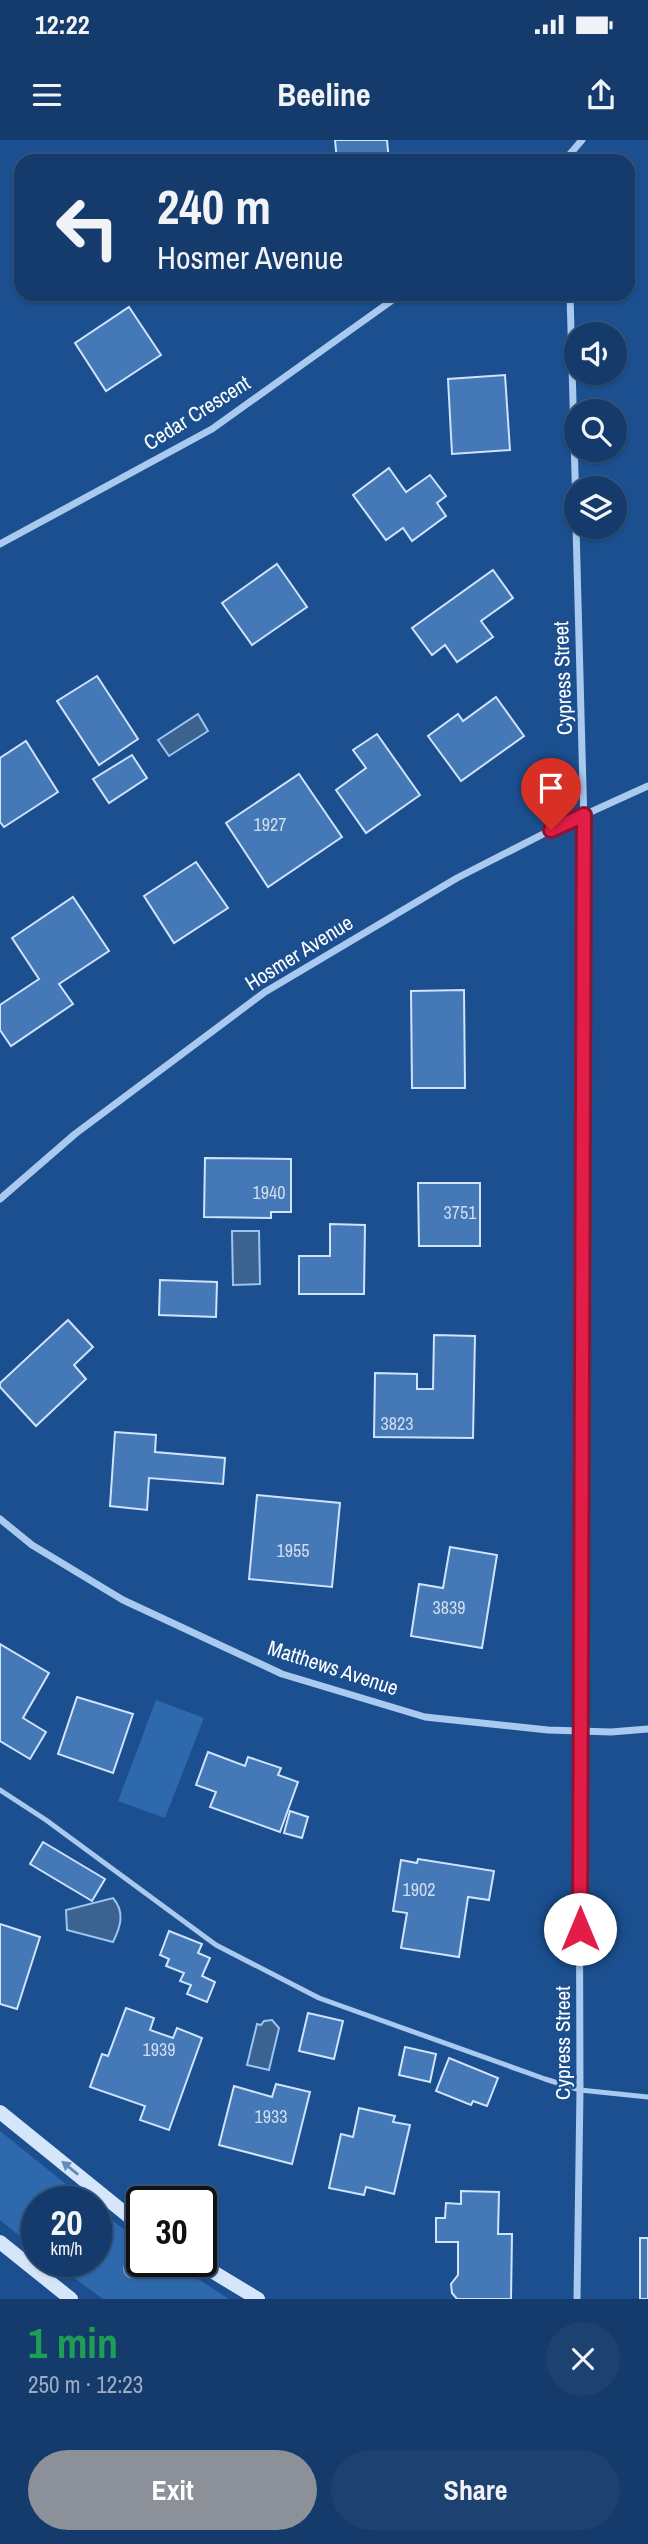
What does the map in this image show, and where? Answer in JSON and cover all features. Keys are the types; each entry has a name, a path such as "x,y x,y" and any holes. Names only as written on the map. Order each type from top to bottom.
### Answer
{"main road":[{"path":"0,2112 126,2214"},
{"path":"0,2242 71,2299"},
{"path":"217,2274 258,2299"}],"street":[{"path":"570,154 582,140"},
{"name":"Cedar Crescent","path":"0,544 212,429 391,301"},
{"path":"570,301 575,476"},
{"name":"Cypress Street","path":"576,539 584,815 578,2299"},
{"name":"Hosmer Avenue","path":"0,1199 75,1134 265,992 457,878 648,786"},
{"name":"Matthews Avenue","path":"0,1519 32,1545 123,1600 282,1674 425,1717 541,1730 648,1730"}],"lane":[{"path":"0,1790 46,1820 216,1945 320,1998 580,2090 648,2097"}],"shaded area":[{"path":"198,714 208,731 169,756 158,740"},
{"path":"232,1231 259,1231 260,1284 233,1285"},
{"path":"156,1700 204,1718 165,1818 118,1801"},
{"path":"113,1898 119,1909 120,1919 113,1942 67,1930 66,1910"},
{"path":"272,2020 279,2028 269,2070 247,2065 257,2024"},
{"path":"0,2131 68,2186 21,2186 21,2237 0,2220"},
{"path":"112,2220 126,2231 126,2277 195,2277 229,2299 103,2299 73,2277 112,2277"}],"building":[{"path":"335,140 387,140 388,154 336,154"},
{"path":"129,307 161,355 106,391 75,343"},
{"path":"505,375 510,450 452,454 448,379"},
{"path":"389,468 406,492 430,475 446,496 437,503 446,516 412,541 403,528 386,540 353,495"},
{"path":"277,564 307,607 252,645 222,603"},
{"path":"493,570 513,598 481,621 493,637 457,662 445,645 432,655 412,628"},
{"path":"97,676 138,739 99,765 57,701"},
{"path":"496,697 524,736 461,781 428,736 458,714 463,721"},
{"path":"377,734 420,795 366,833 336,790 366,768 353,750"},
{"path":"26,741 58,792 4,827 0,822 0,758"},
{"path":"132,755 147,778 109,803 93,779"},
{"path":"299,774 342,837 268,887 226,823"},
{"path":"196,862 228,908 174,943 144,896"},
{"path":"73,897 109,951 59,984 73,1004 11,1046 0,1030 0,1005 39,979 12,938"},
{"path":"464,990 465,1088 412,1088 411,991"},
{"path":"205,1158 291,1159 291,1212 271,1212 271,1218 204,1217"},
{"path":"418,1183 480,1183 480,1246 419,1246"},
{"path":"330,1224 365,1225 364,1294 299,1294 299,1256 330,1256"},
{"path":"160,1280 217,1282 216,1317 159,1315"},
{"path":"68,1320 93,1347 74,1365 86,1379 36,1426 0,1387 0,1383"},
{"path":"434,1335 475,1336 473,1438 374,1437 375,1373 417,1374 417,1389 433,1389"},
{"path":"115,1432 156,1435 155,1452 225,1458 223,1484 149,1478 147,1510 110,1506"},
{"path":"257,1495 340,1503 332,1587 249,1579"},
{"path":"450,1547 497,1555 482,1648 411,1636 419,1584 443,1588"},
{"path":"0,1644 49,1673 23,1718 46,1732 30,1759 0,1741"},
{"path":"77,1697 133,1714 113,1773 58,1754"},
{"path":"208,1752 245,1766 248,1757 281,1768 278,1775 298,1782 280,1832 210,1807 216,1792 196,1785"},
{"path":"290,1811 308,1817 302,1838 284,1833"},
{"path":"43,1842 105,1879 92,1901 30,1864"},
{"path":"418,1859 494,1871 489,1900 468,1897 459,1957 401,1948 407,1913 393,1911 401,1860 417,1863"},
{"path":"0,1924 40,1937 17,2009 0,2004"},
{"path":"169,1931 202,1944 198,1953 210,1958 202,1976 215,1982 207,2002 187,1994 191,1985 180,1981 184,1973 166,1966 169,1959 160,1955"},
{"path":"126,2008 154,2018 150,2030 173,2038 177,2028 202,2038 169,2130 140,2120 145,2106 90,2087 102,2054 108,2056"},
{"path":"308,2013 343,2021 334,2059 299,2051"},
{"path":"405,2047 436,2054 430,2082 399,2075"},
{"path":"449,2058 498,2078 487,2106 473,2101 471,2105 436,2091"},
{"path":"276,2084 310,2092 292,2164 219,2145 234,2086 272,2097"},
{"path":"359,2108 395,2116 393,2122 410,2125 394,2194 366,2187 364,2195 329,2188 341,2134 353,2137"},
{"path":"461,2191 499,2192 498,2234 512,2234 511,2299 457,2299 452,2293 451,2284 458,2275 458,2242 436,2242 436,2218 445,2218 446,2203 461,2204"},
{"path":"640,2238 648,2238 648,2299 640,2299"}],"route":[{"path":"551,830 584,815 580,1929"}]}
